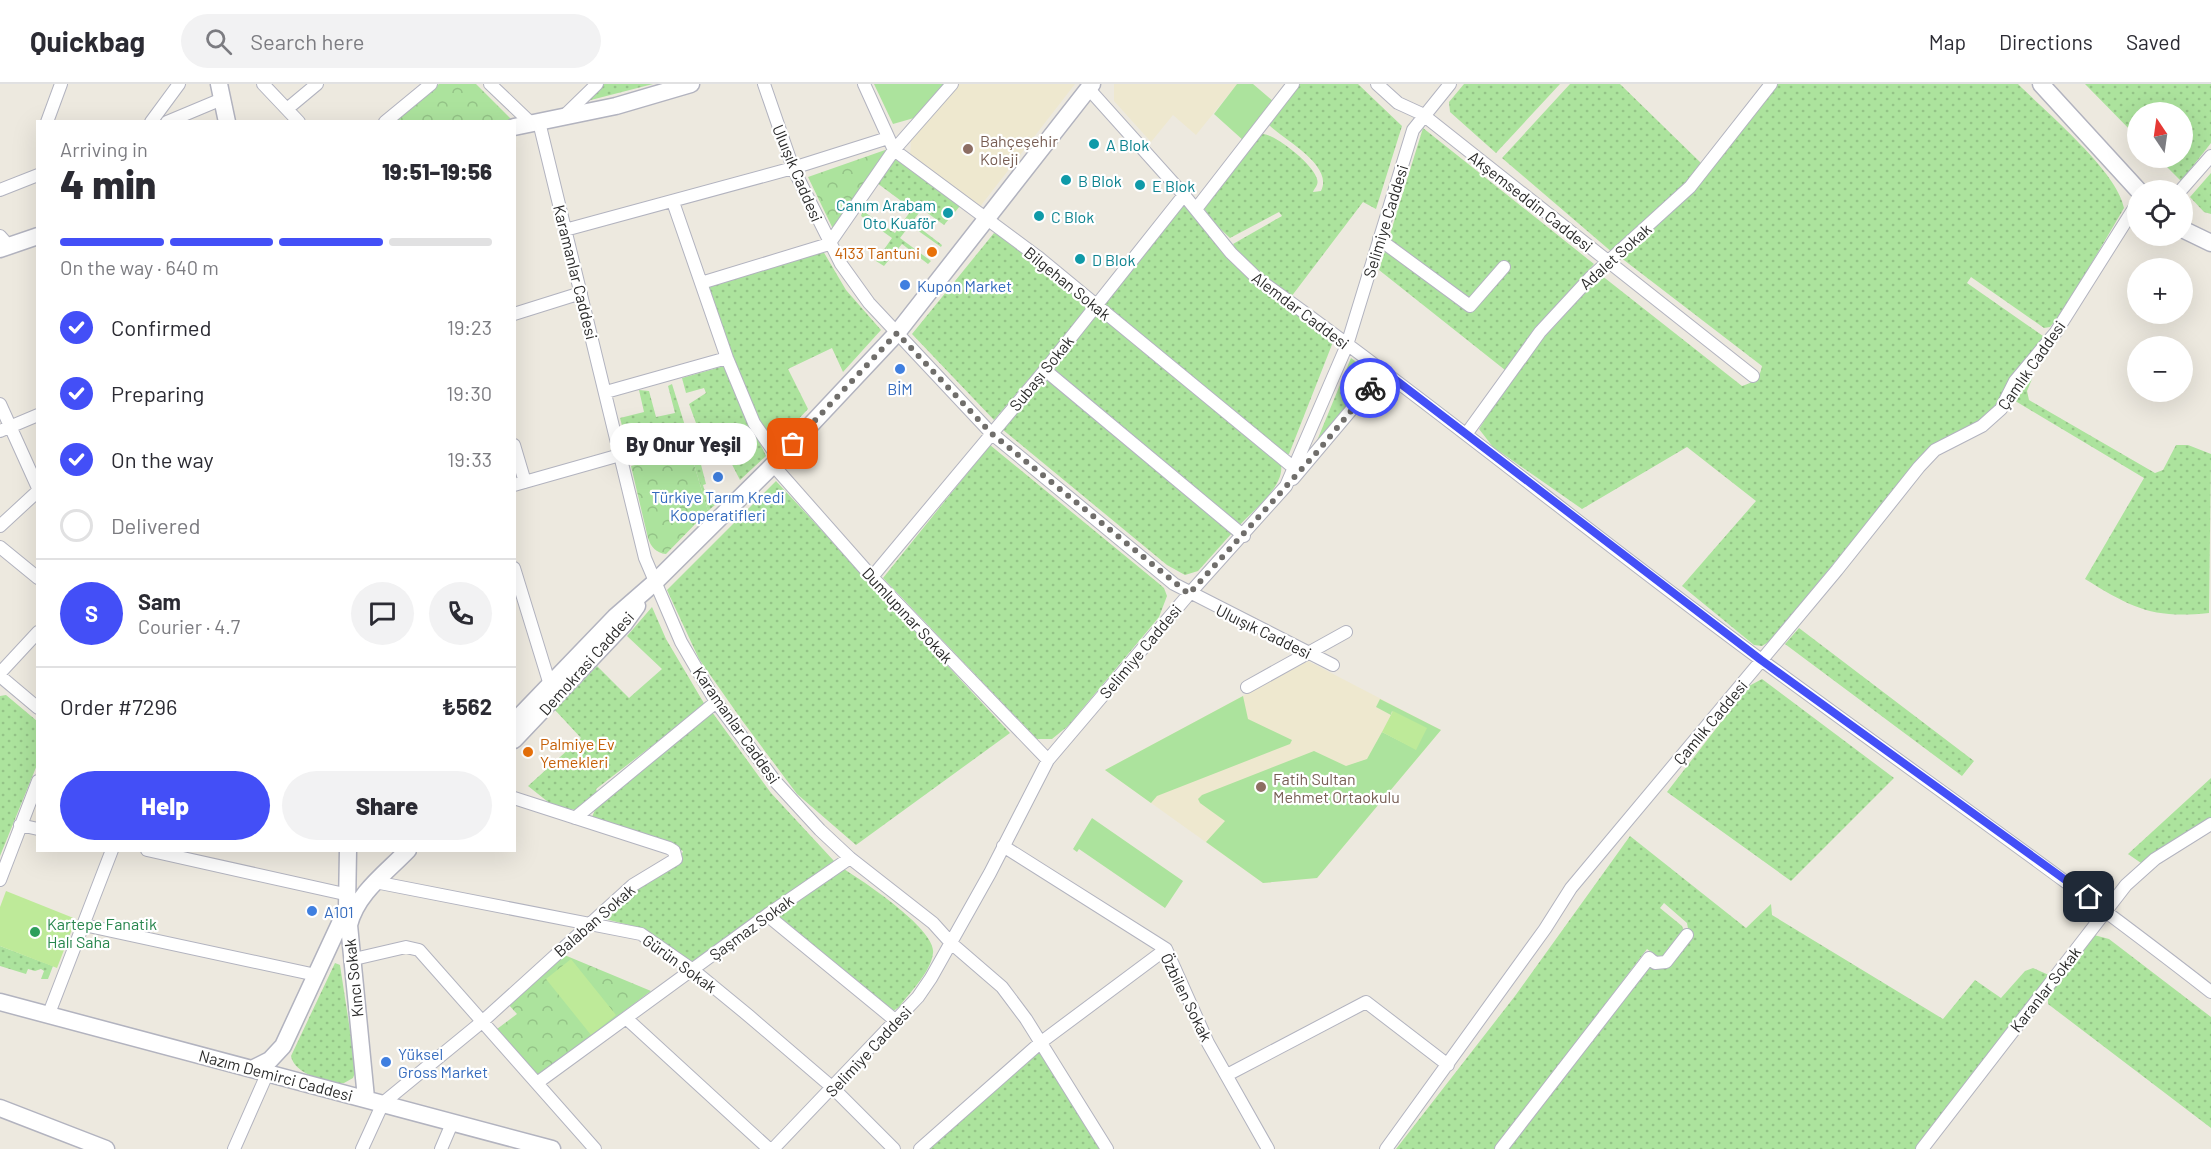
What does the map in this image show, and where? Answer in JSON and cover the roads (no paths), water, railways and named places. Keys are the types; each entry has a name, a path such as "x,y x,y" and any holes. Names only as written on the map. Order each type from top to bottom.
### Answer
{"main road":[{"path":"528,124 616,106 691,84"},
{"path":"2041,84 2129,180"},
{"name":"Demokrasi Caddesi","path":"516,720 615,617 654,583 776,462 897,333 1090,86"},
{"path":"220,92 227,120"},
{"path":"2193,234 2211,243"},
{"path":"3,243 36,236"},
{"name":"Demokrasi Caddesi","path":"516,738 624,624 654,583"},
{"path":"348,852 353,867 364,875 372,876 388,871 406,852"},
{"path":"261,1070 283,1046 340,924 349,895 348,852"},
{"path":"388,871 393,852"},
{"name":"Kıncı Sokak","path":"374,1100 350,960 348,933 351,918 375,882 388,871"},
{"name":"Nazım Demirci Caddesi","path":"0,1002 289,1077 552,1149"},
{"path":"283,1046 283,1062 289,1077"},
{"path":"0,1108 106,1149"}],"street":[{"path":"48,120 61,84"},
{"path":"152,120 179,84"},
{"path":"263,84 297,120"},
{"path":"287,109 317,84"},
{"path":"387,120 431,84"},
{"path":"490,84 528,124"},
{"path":"563,117 597,84"},
{"name":"Uluışık Caddesi","path":"764,84 793,168 829,244 862,295 991,433 1189,594 1333,665"},
{"name":"Bilgehan Sokak","path":"864,84 894,150 1038,257 1294,468"},
{"path":"701,283 829,244 894,150 952,84"},
{"path":"1196,209 1293,84"},
{"name":"Akşemseddin Caddesi","path":"1377,84 1398,102 1422,114 1753,376"},
{"name":"Selimiye Caddesi","path":"771,1149 833,1088 896,1021 932,978 1048,760 1189,594 1244,536 1286,486 1347,345 1413,129 1422,114 1450,84"},
{"name":"Adalet Sokak","path":"1467,433 1540,332 1569,299 1690,187 1771,84"},
{"name":"Alemdar Caddesi","path":"1090,86 1247,269 1467,433 1761,660 2107,911 2211,992"},
{"path":"171,120 220,92"},
{"name":"Karamanlar Caddesi","path":"528,124 565,230 639,536 654,583 681,642 716,702 775,781 850,858 933,923 951,943 1002,987 1107,1149"},
{"path":"565,230 793,168 888,138"},
{"path":"2190,180 2211,156"},
{"path":"0,190 36,176"},
{"name":"Subaşı Sokak","path":"872,577 1045,370 1184,195"},
{"name":"Dumlupınar Sokak","path":"673,202 727,358 754,423 776,462 872,577 1048,760"},
{"name":"Çamlık Caddesi","path":"1386,1149 1545,929 1570,888 1927,457 1935,450 1982,426 2001,409 2015,381 2056,332 2127,219"},
{"path":"1379,239 1470,306 1504,267"},
{"path":"516,313 581,293"},
{"path":"606,392 727,358"},
{"path":"1045,370 1244,536"},
{"path":"1286,486 1384,371"},
{"path":"0,404 5,429 36,486"},
{"path":"5,429 36,416"},
{"path":"516,458 520,484 620,455"},
{"path":"2,519 36,492"},
{"path":"0,547 36,576"},
{"path":"516,574 550,685"},
{"path":"1247,687 1346,632"},
{"path":"36,634 0,674 36,706"},
{"path":"575,818 716,702"},
{"path":"0,880 36,786"},
{"name":"Balaban Sokak","path":"374,1100 483,1021 633,885 672,862 676,855 669,848 516,799"},
{"name":"Karanlar Sokak","path":"1922,1149 2141,870 2174,845 2211,824"},
{"path":"20,825 36,829"},
{"name":"Özbilen Sokak","path":"1004,846 1166,950 1208,1043 1268,1149"},
{"path":"48,1016 111,852"},
{"path":"163,852 188,855 349,895"},
{"name":"Şaşmaz Sokak","path":"537,1083 766,915 850,858"},
{"name":"Gürün Sokak","path":"375,882 641,933 693,970 833,1088 894,1149"},
{"path":"766,915 896,1021"},
{"path":"84,925 316,975"},
{"path":"1501,1149 1649,958 1655,963 1666,962 1687,935"},
{"path":"350,960 406,946 419,950 596,1149"},
{"path":"920,1149 1040,1043 1166,950"},
{"path":"1227,1076 1366,1002 1448,1065"},
{"path":"626,1018 771,1149"},
{"path":"234,1149 261,1070"},
{"path":"362,1149 374,1100"},
{"path":"441,1149 453,1121"}],"place":[{"name":"A Blok","path":"1094,144"},
{"name":"Bahçeşehir Koleji","path":"968,149"},
{"name":"B Blok","path":"1066,180"},
{"name":"E Blok","path":"1140,185"},
{"name":"Canım Arabam Oto Kuaför","path":"948,213"},
{"name":"C Blok","path":"1039,216"},
{"name":"4133 Tantuni","path":"932,252"},
{"name":"D Blok","path":"1080,259"},
{"name":"Kupon Market","path":"905,285"},
{"name":"BİM","path":"900,369"},
{"name":"By Onur Yeşil","path":"793,444"},
{"name":"Türkiye Tarım Kredi Kooperatifleri","path":"718,477"},
{"name":"Palmiye Ev Yemekleri","path":"528,752"},
{"name":"Fatih Sultan Mehmet Ortaokulu","path":"1261,787"},
{"name":"A101","path":"312,911"},
{"name":"Kartepe Fanatik Halı Saha","path":"35,932"},
{"name":"Yüksel Gross Market","path":"386,1062"}]}
